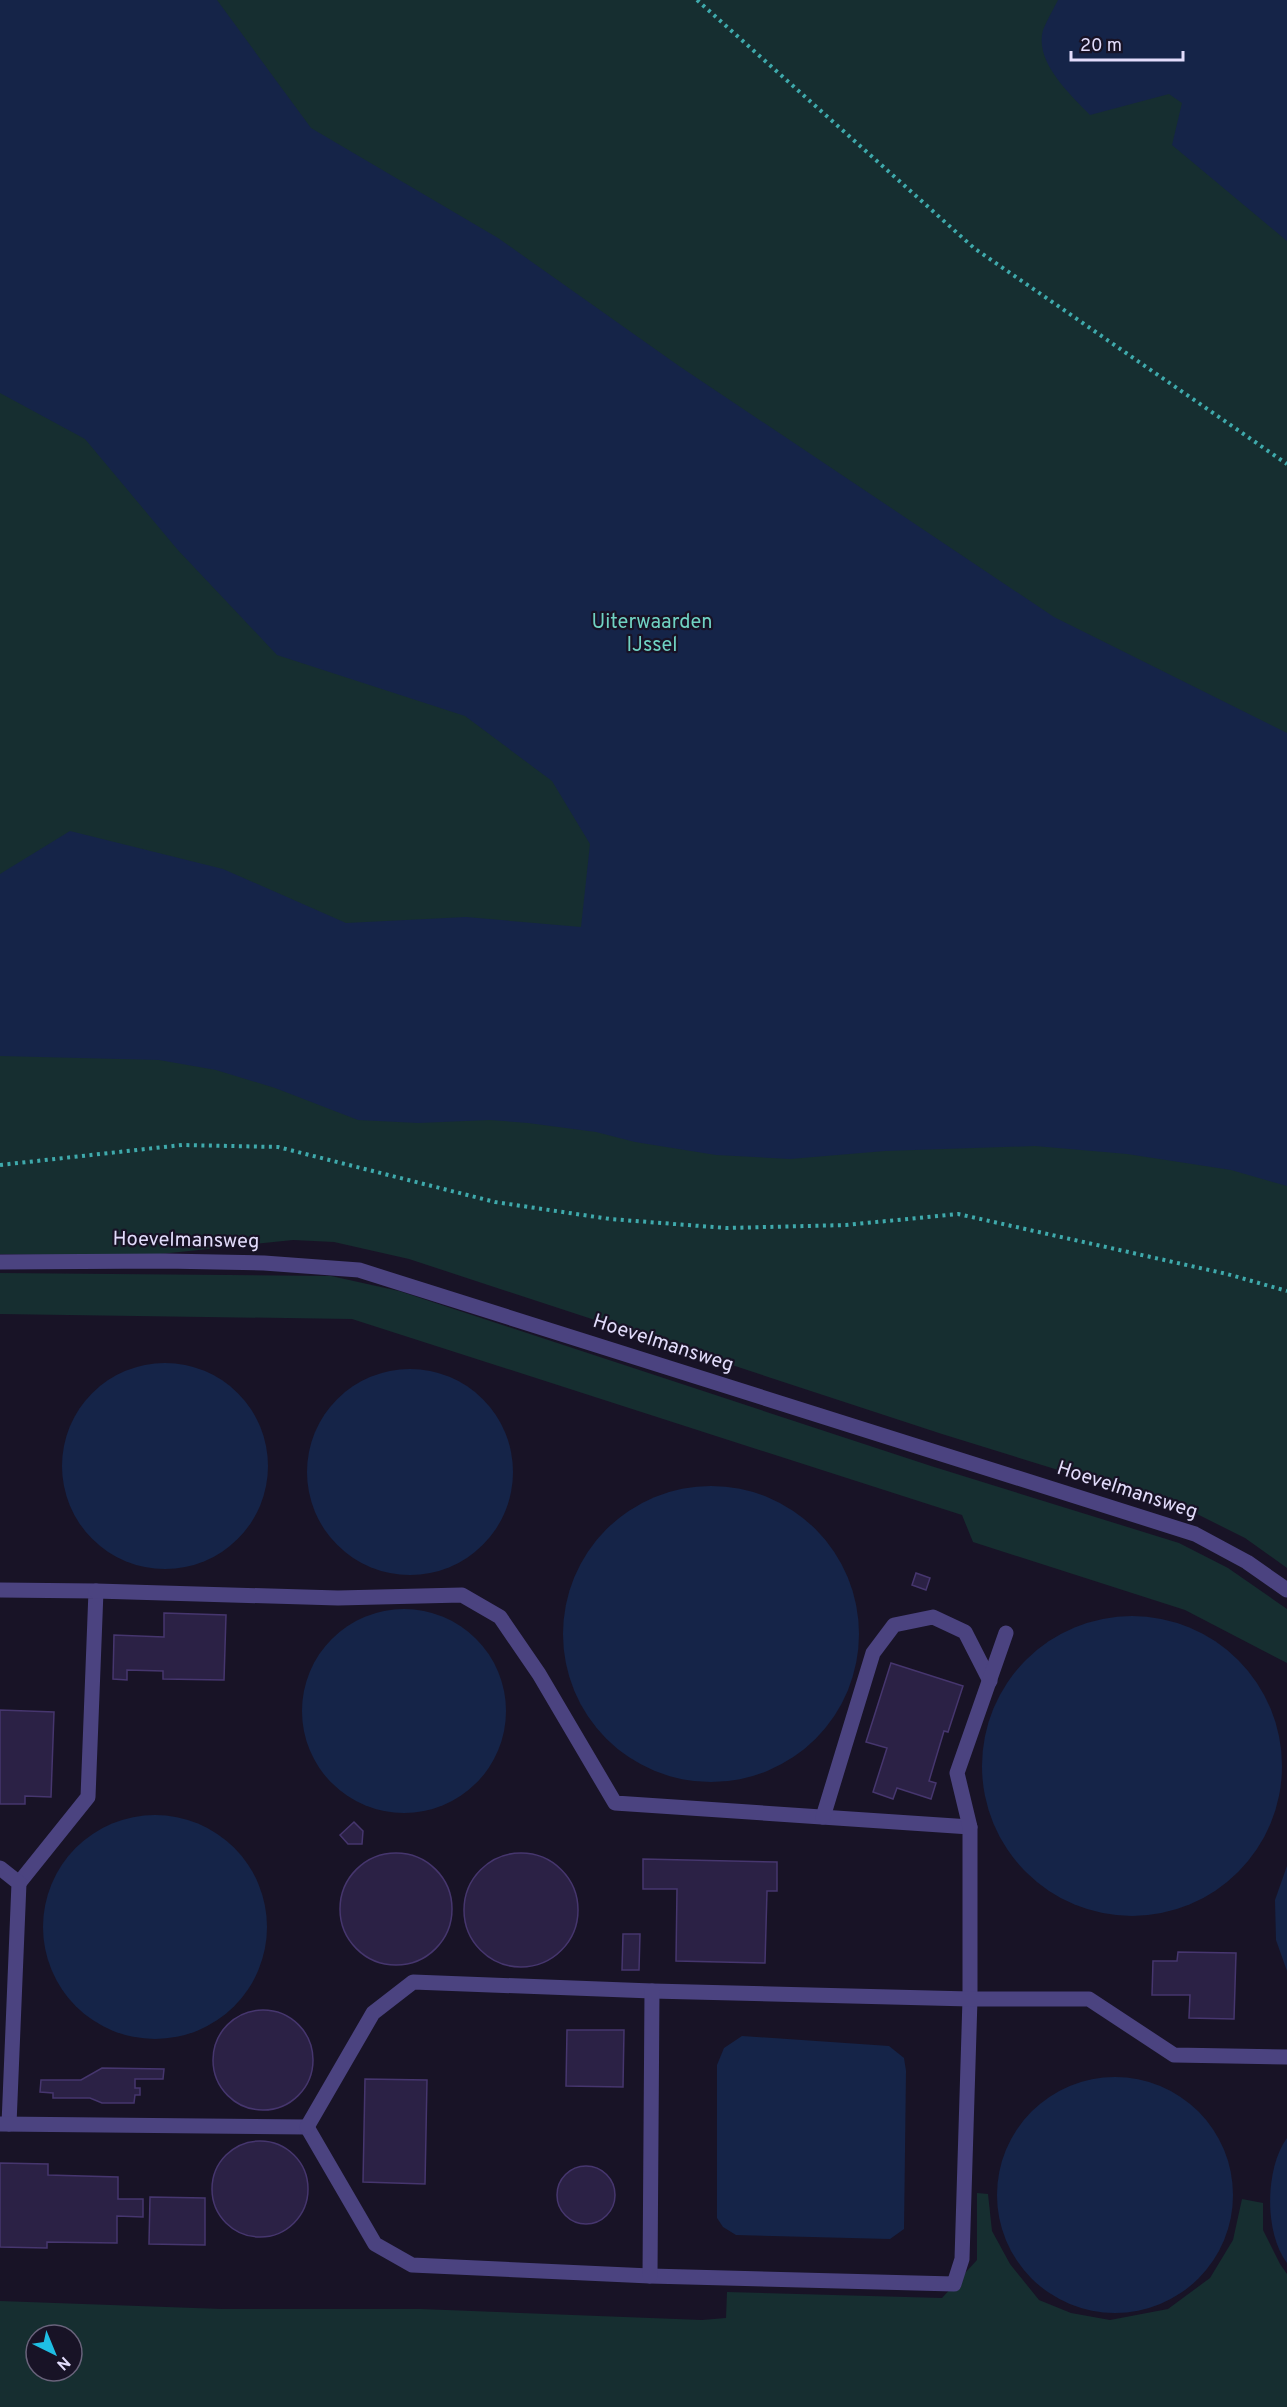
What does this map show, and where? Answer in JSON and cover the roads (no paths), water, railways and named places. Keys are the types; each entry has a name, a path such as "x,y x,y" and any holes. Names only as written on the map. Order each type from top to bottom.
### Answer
{"street":[{"name":"Hoevelmansweg","path":"0,1262 253,1262 359,1270 1196,1534 1247,1562 1287,1590"},
{"path":"0,1590 338,1598 462,1595 500,1617 539,1674 615,1803 970,1827"},
{"path":"96,1591 88,1797 20,1883 5,2124 307,2127"},
{"path":"823,1817 873,1653 894,1625 933,1617 965,1632 990,1681"},
{"path":"307,2127 375,2244 412,2265 650,2276 954,2284 962,2259 970,2000 970,1827 957,1773 1006,1633"},
{"path":"0,1868 20,1883"},
{"path":"307,2127 373,2013 413,1982 970,2000 1089,1999 1174,2055 1287,2057"},
{"path":"650,2276 652,1991"}],"water":[{"path":"0,0 217,0 311,128 498,238 679,366 1054,617 1287,733 1287,1186 1231,1170 1127,1154 1035,1146 885,1151 790,1159 716,1155 635,1142 596,1132 528,1123 490,1120 418,1123 358,1120 275,1088 216,1070 159,1060 0,1056 0,874 70,831 223,869 346,923 466,917 581,927 590,844 552,781 465,716 277,655 177,549 85,439 0,393"},
{"path":"1058,0 1287,0 1287,241 1172,145 1182,103 1169,94 1090,115 1073,98 1049,66 1042,42 1043,30"},
{"path":"155,1363 175,1363 195,1367 214,1375 238,1393 251,1409 260,1426 268,1456 264,1496 260,1506 251,1523 238,1539 214,1557 195,1565 175,1569 155,1569 135,1565 116,1557 100,1546 85,1531 74,1515 66,1496 62,1476 62,1456 66,1436 74,1417 85,1401 100,1386 116,1375 135,1367"},
{"path":"410,1369 430,1371 449,1377 483,1399 505,1433 511,1452 513,1472 511,1492 505,1511 483,1545 449,1567 430,1573 410,1575 390,1573 371,1567 337,1545 315,1511 309,1492 307,1472 309,1452 315,1433 337,1399 371,1377 390,1371"},
{"path":"696,1486 726,1486 754,1492 781,1503 805,1519 826,1540 842,1564 853,1591 859,1619 857,1663 842,1704 826,1728 805,1749 781,1765 754,1776 726,1782 696,1782 668,1776 641,1765 617,1749 596,1728 580,1704 569,1677 563,1649 563,1619 569,1591 580,1564 596,1540 617,1519 641,1503 668,1492"},
{"path":"394,1609 414,1609 443,1616 469,1632 483,1646 499,1672 506,1711 499,1750 483,1776 469,1790 434,1809 414,1813 394,1813 365,1806 339,1790 325,1776 306,1741 302,1721 302,1701 309,1672 325,1646 339,1632 374,1613"},
{"path":"1132,1616 1161,1619 1189,1627 1215,1641 1238,1660 1257,1683 1271,1709 1279,1737 1282,1766 1279,1795 1271,1823 1257,1849 1238,1872 1215,1891 1189,1905 1161,1913 1132,1916 1103,1913 1075,1905 1049,1891 1026,1872 1007,1849 993,1823 985,1795 982,1766 985,1737 993,1709 1007,1683 1026,1660 1049,1641 1075,1627 1103,1619"},
{"path":"144,1815 166,1815 198,1823 208,1828 226,1840 242,1856 259,1884 265,1905 267,1927 265,1949 259,1970 242,1998 226,2014 198,2031 166,2039 144,2039 112,2031 102,2026 84,2014 68,1998 51,1970 43,1938 43,1916 51,1884 56,1874 68,1856 84,1840 112,1823"},
{"path":"1287,1866 1287,1971 1276,1940 1275,1900"},
{"path":"742,2036 889,2046 904,2058 906,2071 904,2229 890,2239 736,2235 723,2227 717,2218 717,2065 724,2048"},
{"path":"1103,2077 1127,2077 1149,2082 1171,2091 1199,2111 1213,2129 1224,2150 1231,2172 1233,2195 1231,2218 1224,2240 1213,2261 1199,2279 1171,2299 1149,2308 1127,2313 1103,2313 1081,2308 1059,2299 1040,2287 1023,2270 1011,2251 1002,2229 997,2207 997,2183 1002,2161 1011,2139 1023,2120 1040,2103 1059,2091 1081,2082"},
{"path":"1287,2138 1287,2263 1274,2235 1270,2201 1274,2166"}],"park label":[{"name":"Uiterwaarden IJssel","path":"652,634"}]}
